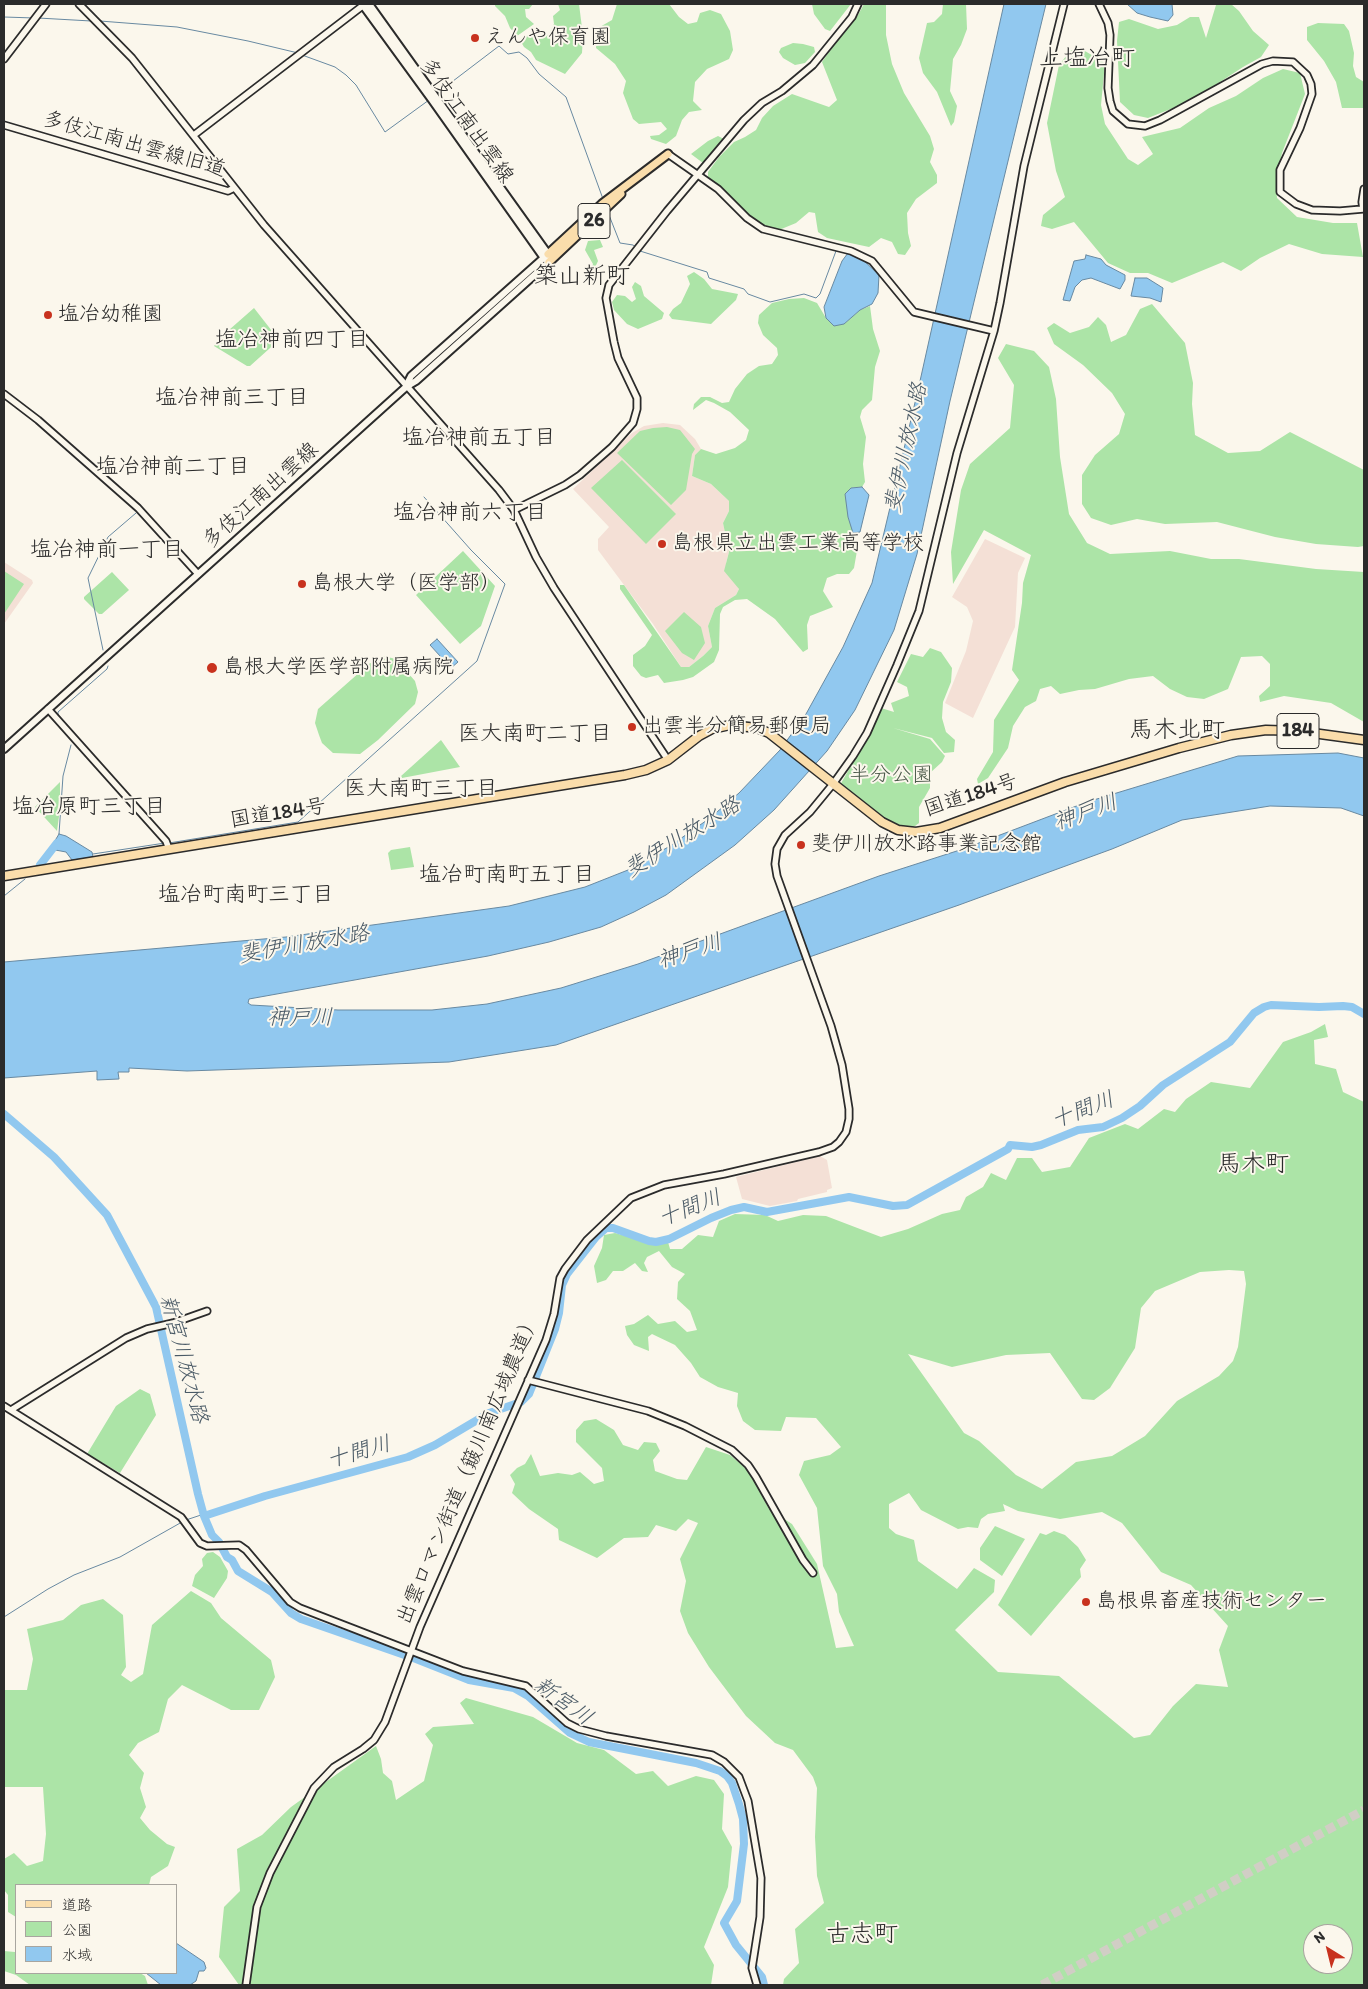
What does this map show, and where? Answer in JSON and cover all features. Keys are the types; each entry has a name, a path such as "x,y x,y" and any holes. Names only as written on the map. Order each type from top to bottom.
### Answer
{"highway":[{"name":"国道184号","path":"4,876 625,775 646,770 668,760 699,736 712,729 730,725 744,725 769,733 882,822 898,830 916,832 940,828 1065,782 1179,748 1231,735 1266,730 1298,730 1364,740"}],"main road":[{"name":"多伎江南出雲線","path":"4,749 406,387 416,381 547,258 365,4"},
{"name":"26","path":"547,258 602,204 668,154"}],"street":[{"path":"4,59 6,51 46,4"},
{"path":"79,4 132,58 234,188"},
{"path":"194,135 365,4"},
{"path":"514,510 565,485 580,475 612,447 632,424 637,409 637,398 618,358 614,342 606,298 609,285 696,175 744,120 762,103 782,91 813,65 852,17 858,4"},
{"name":"出雲ロマン街道（簸川南広域農道）","path":"246,1985 256,1915 262,1892 270,1873 314,1788 334,1767 368,1744 381,1729 409,1655 546,1340 554,1314 560,1278 587,1240 631,1198 664,1185 724,1174 819,1152 833,1147 846,1132 849,1119 847,1087 831,1026 782,892 775,864 777,849 785,835 810,812 834,784 867,733 919,611 957,452 994,331 1024,166 1064,4"},
{"path":"1099,4 1108,23 1110,35 1108,88 1110,101 1113,111 1121,119 1136,126 1145,126 1160,120 1262,64 1273,61 1293,62 1307,75 1311,84 1312,94 1300,128 1280,170 1280,192 1296,204 1312,210 1340,211 1363,209 1364,189"},
{"name":"多伎江南出雲線旧道","path":"4,124 228,191 234,188 406,387 499,490 514,510 536,557 554,588 668,760"},
{"path":"668,154 718,190 747,218 763,228 851,251 872,261 914,312 994,331"},
{"path":"4,394 38,420 138,508 198,574"},
{"path":"48,710 166,840 169,849"},
{"path":"10,1410 126,1338 207,1311"},
{"path":"528,1380 648,1411 685,1426 732,1450 744,1461 756,1477 803,1560 813,1573"},
{"path":"4,1406 181,1517 203,1545 239,1545 246,1550 290,1602 300,1608 409,1655 463,1671 526,1686 567,1723 578,1728 606,1736 712,1755 732,1769 744,1787 748,1800 761,1878 760,1917 752,1968 757,1985"}],"shaded area":[{"name":"島根県立出雲工業高等学校","path":"663,423 680,425 695,439 701,449 695,455 692,476 711,484 729,501 729,511 723,523 729,552 726,563 739,589 736,595 715,608 708,626 712,647 689,667 681,667 653,624 598,550 598,539 609,527 573,489 632,433 644,426"},
{"path":"985,539 1025,558 1018,573 1015,627 973,718 945,703 966,651 973,621 967,607 952,597"},
{"path":"4,562 32,580 33,583 4,624"},
{"path":"820,1156 827,1160 832,1188 827,1190 827,1192 798,1199 797,1201 770,1206 742,1199 736,1177"}],"green space":[{"path":"495,4 533,4 529,9 525,9 526,17 534,24 517,36"},
{"path":"558,4 579,4 583,36 582,53 565,74 536,60 520,40 534,31 543,38 549,34 554,24 553,16 560,10"},
{"path":"617,4 669,4 679,17 688,24 697,22 700,13 710,10 721,14 730,31 733,50 729,59 707,69 695,82 693,101 702,110 689,112 682,120 676,136 666,144 651,139 650,136 659,135 667,129 661,122 639,124 633,119 623,93 626,81 615,64 596,48 598,28 612,20"},
{"path":"812,4 851,4 830,31 825,29 814,14"},
{"path":"864,4 886,4 886,35 892,64 904,93 930,136 934,149 930,162 937,175 937,183 916,199 907,213 911,246 905,255 898,254 892,242 881,238 869,247 827,238 818,232 815,213 809,212 796,223 779,230 764,227 737,206 708,178 708,172 719,157 734,142 756,130 762,118 773,106 792,94 829,107 837,100 822,62 841,34 858,15"},
{"path":"943,4 966,4 967,29 953,59 950,91 957,106 954,122 951,126 937,92 923,73 919,58 927,23 934,22 942,14"},
{"path":"1231,4 1239,11 1253,31 1269,45 1261,57 1191,101 1148,118 1134,115 1120,102 1117,41 1119,22 1129,19 1158,29 1177,25 1190,17 1199,17 1206,38 1216,5"},
{"path":"1318,23 1344,24 1349,31 1354,53 1353,66 1356,77 1364,82 1364,108 1342,108 1336,82 1324,61 1307,40 1307,27"},
{"path":"793,43 814,47 815,52 805,63 795,65 783,58 779,52 781,48"},
{"path":"1071,50 1085,51 1105,63 1101,105 1105,124 1128,159 1138,165 1153,154 1142,137 1180,128 1209,108 1236,96 1263,78 1283,69 1300,73 1305,94 1282,153 1276,181 1277,198 1297,217 1333,223 1357,223 1363,257 1322,254 1289,244 1260,258 1241,271 1223,262 1172,283 1148,273 1130,273 1108,263 1074,222 1052,229 1041,226 1043,215 1065,197 1056,171 1047,123 1059,65"},
{"path":"718,136 724,139 703,163 691,154 708,141"},
{"path":"600,240 603,247 594,250 598,261 592,274 590,273 593,264 585,250 588,241"},
{"path":"694,272 704,279 712,289 738,294 736,300 711,324 672,319 669,315 681,303 690,284 687,276"},
{"path":"635,282 641,286 644,296 664,313 662,319 638,329 627,324 614,310 612,302 617,295 625,296 632,302 636,299 632,287"},
{"path":"804,298 817,303 826,318 844,324 860,310 870,306 873,329 880,351 875,367 872,400 862,410 860,417 866,437 863,464 865,482 862,487 851,488 848,517 858,545 854,568 849,574 837,574 827,578 823,591 833,607 810,616 807,625 808,649 803,652 775,619 747,599 735,600 723,607 720,614 719,650 714,662 693,677 683,680 664,683 658,675 646,678 641,676 633,666 633,655 645,646 652,635 620,589 620,585 624,585 681,667 689,667 712,647 708,626 715,608 736,595 739,589 724,571 729,552 723,523 729,511 729,501 711,484 692,476 695,455 701,449 716,454 735,448 746,440 749,430 730,412 714,403 706,400 693,410 694,404 701,397 710,397 722,403 729,402 735,389 747,374 759,366 772,364 778,355 777,348 763,335 758,323 759,315 772,303"},
{"path":"1152,304 1185,343 1193,383 1192,404 1195,435 1228,453 1260,451 1290,432 1364,470 1364,546 1316,544 1275,537 1217,522 1165,524 1137,519 1111,525 1091,518 1082,504 1082,475 1095,455 1119,434 1125,414 1112,393 1083,365 1054,344 1047,328 1054,323 1070,333 1089,327 1098,317 1106,325 1111,342 1126,335 1140,309"},
{"path":"254,308 279,340 250,366 247,366 214,346 221,337"},
{"path":"1006,344 1034,351 1049,367 1056,399 1060,457 1069,514 1087,543 1110,554 1170,551 1211,559 1239,559 1316,569 1364,572 1364,722 1331,703 1284,696 1260,702 1259,696 1270,686 1270,664 1262,656 1241,657 1228,689 1204,699 1187,697 1170,689 1153,676 1129,679 1095,689 1060,694 1051,686 1040,689 1036,701 1025,707 1013,726 1008,748 988,778 978,784 977,779 993,752 994,720 1019,680 1012,670 1022,603 1023,583 1031,555 984,530 953,584 951,552 961,490 970,464 1010,428 1014,385 998,358"},
{"path":"667,427 680,430 695,449 692,454 686,490 671,505 617,453 640,431"},
{"path":"622,460 676,514 646,544 591,488"},
{"path":"463,551 495,586 481,626 460,644 416,595"},
{"path":"4,571 24,584 4,614"},
{"path":"112,572 129,590 102,614 99,614 84,597"},
{"path":"684,612 701,627 705,643 694,660 682,653 665,631"},
{"name":"半分公園","path":"930,648 941,652 952,668 951,682 943,702 942,718 946,732 955,740 954,752 944,753 932,738 893,728 930,739 945,756 942,762 930,773 930,788 919,807 919,823 911,829 888,823 840,785 863,745 881,708 894,712 891,703 909,696 907,687 897,682 911,654 923,657"},
{"path":"383,656 396,659 415,681 418,692 415,704 378,740 360,754 333,753 322,743 319,735 315,723 318,709 369,664"},
{"path":"441,740 460,767 402,778 401,776"},
{"path":"60,782 60,809 57,831 35,807"},
{"path":"410,847 414,867 391,870 388,853 391,850"},
{"path":"1325,1024 1328,1037 1314,1040 1315,1064 1336,1069 1343,1092 1364,1102 1364,1985 783,1985 784,1979 799,1963 795,1929 824,1903 817,1876 815,1837 817,1788 813,1777 793,1750 775,1743 746,1716 709,1667 688,1633 680,1611 686,1581 680,1559 698,1523 688,1519 676,1531 656,1525 648,1537 624,1538 597,1558 559,1540 558,1529 529,1509 512,1493 515,1484 510,1475 517,1468 525,1464 531,1454 540,1476 558,1473 572,1475 580,1472 594,1484 604,1481 602,1468 576,1442 576,1430 584,1421 596,1419 614,1430 623,1445 638,1450 644,1442 656,1443 660,1451 653,1460 655,1471 677,1479 687,1480 706,1447 730,1455 748,1470 769,1509 792,1524 817,1564 836,1648 854,1646 839,1612 837,1594 823,1566 817,1508 799,1475 804,1461 830,1455 841,1447 816,1418 786,1417 781,1431 755,1430 743,1421 737,1406 738,1393 718,1387 700,1377 691,1363 675,1345 652,1334 648,1337 649,1351 634,1345 627,1335 625,1326 634,1324 648,1315 658,1324 675,1321 687,1332 697,1330 690,1311 677,1299 678,1282 685,1274 672,1267 659,1251 647,1257 644,1263 648,1272 642,1271 635,1263 623,1271 613,1271 606,1280 597,1283 594,1266 602,1248 604,1235 615,1233 651,1243 668,1242 670,1249 682,1249 698,1235 713,1237 719,1221 735,1214 765,1215 778,1221 803,1215 826,1216 881,1237 908,1229 942,1214 960,1210 966,1197 983,1187 991,1173 1006,1180 1017,1158 1032,1158 1042,1172 1070,1167 1089,1138 1125,1124 1138,1129 1164,1109 1175,1112 1186,1099 1211,1082 1250,1088 1283,1042 1311,1032","holes":["1244,1271 1246,1284 1238,1347 1233,1361 1219,1376 1177,1401 1145,1436 1112,1456 1076,1462 1042,1489 1016,1475 979,1441 964,1433 908,1354 952,1367 1006,1355 1050,1353 1082,1399 1094,1400 1110,1388 1135,1348 1141,1308 1155,1291 1200,1272","909,1493 921,1510 958,1529 978,1528 981,1519 988,1514 1005,1511 1003,1504 1018,1511 1060,1519 1102,1512 1122,1523 1161,1572 1191,1585 1228,1626 1219,1650 1228,1687 1196,1684 1173,1706 1150,1735 1134,1738 1059,1676 998,1672 955,1630 994,1592 995,1580 974,1568 957,1589 918,1561 914,1540 896,1534 889,1528 889,1504"]},
{"path":"140,1389 150,1394 156,1415 120,1473 87,1454 116,1406"},
{"path":"995,1526 1025,1539 1002,1576 980,1560 980,1548"},
{"path":"1054,1531 1065,1535 1078,1547 1086,1560 1080,1569 1081,1577 1031,1636 998,1605 1040,1533 1046,1535"},
{"path":"213,1552 220,1557 228,1571 227,1578 214,1598 192,1586 195,1575 203,1566 202,1559 207,1553"},
{"path":"191,1591 211,1603 221,1618 271,1660 275,1677 259,1710 231,1710 182,1685 168,1699 159,1732 138,1743 129,1755 144,1773 140,1788 146,1807 140,1818 150,1830 167,1844 175,1847 168,1866 151,1877 149,1884 15,1884 15,1916 8,1912 8,1895 4,1890 4,1859 14,1853 27,1866 43,1861 46,1834 43,1787 4,1787 4,1690 27,1690 33,1659 27,1629 63,1620 81,1605 103,1599 123,1615 126,1667 121,1675 131,1682 143,1674 152,1625"},
{"path":"466,1698 533,1717 577,1743 604,1750 636,1774 653,1771 668,1786 696,1776 714,1780 724,1794 722,1829 732,1847 728,1887 704,1947 714,1965 711,1985 239,1985 219,1957 224,1907 240,1891 237,1849 262,1835 291,1807 376,1746 381,1759 383,1773 392,1781 396,1800 424,1781 433,1745 425,1734 433,1727 474,1724 460,1703"},
{"path":"4,1951 15,1952 15,1974 142,1974 145,1976 148,1985 30,1985 16,1975 4,1971"}],"water":[{"path":"1004,4 1046,4 950,401 917,554 894,630 855,710 827,751 774,810 735,845 666,895 601,927 549,942 488,956 249,999 248,1003 251,1005 338,1010 432,1010 487,1004 561,988 638,964 879,876 963,849 1087,802 1238,756 1338,753 1364,758 1364,816 1341,808 1270,806 1182,820 1112,849 959,905 556,1045 449,1062 187,1071 129,1068 129,1072 118,1072 119,1079 97,1080 97,1071 4,1078 4,962 286,937 509,906 585,887 628,870 670,846 710,818 739,793 780,750 806,714 843,647 872,583 918,390"},
{"path":"1127,4 1172,4 1173,15 1168,21 1150,17 1137,13"},
{"path":"848,253 861,258 879,275 878,293 872,304 860,310 844,324 834,326 826,318 824,307 842,261"},
{"path":"1086,255 1101,259 1106,265 1125,275 1125,280 1120,289 1091,278 1082,280 1075,287 1070,301 1063,300 1074,261 1085,259"},
{"path":"1135,278 1147,278 1163,288 1161,302 1150,298 1131,296"},
{"path":"862,487 869,495 860,532 853,533 848,517 845,494 851,488"},
{"path":"437,639 458,662 451,668 430,645"},
{"path":"59,834 66,836 92,852 93,857 72,860 66,852 50,849"},
{"path":"178,1944 204,1962 206,1968 204,1971 199,1971 196,1981 190,1985 161,1985 147,1974 178,1974"}],"waterway":[{"path":"4,17 34,18"},
{"path":"38,18 91,21"},
{"path":"100,21 177,27 298,53"},
{"path":"436,94 499,46 508,54 519,52 527,58 539,74 566,97 603,199"},
{"path":"302,55 335,67 346,75 356,85 385,132 429,100"},
{"path":"607,210 620,243 633,245 637,248"},
{"path":"640,251 707,272 709,278 744,289 748,294 770,302 804,294 816,298 820,294 836,251"},
{"path":"169,843 298,822 477,661 505,584 471,550 424,497"},
{"path":"103,650 88,578 108,537 136,513"},
{"path":"75,735 58,715 58,712 107,669 108,666"},
{"path":"59,834 63,776 71,745"},
{"path":"40,865 57,843"},
{"path":"93,854 165,843"},
{"path":"4,896 25,879"},
{"name":"十間川","path":"4,1114 54,1157 107,1215 156,1307 204,1516 265,1496 408,1457 435,1445 489,1413 521,1402 529,1394 555,1329 562,1285 567,1274 596,1237 606,1228 613,1228 656,1242 669,1239 711,1218 744,1207 767,1212 849,1197 893,1206 907,1205 1008,1149 1010,1145 1032,1147 1041,1145 1078,1130 1103,1127 1122,1118 1140,1106 1163,1085 1230,1042 1254,1013 1264,1007 1271,1005 1343,1006 1352,1007 1364,1014"},
{"name":"十間川","path":"186,1520 204,1514"},
{"name":"新宮川","path":"204,1516 212,1535 219,1542 227,1557 232,1560 238,1571 272,1592 291,1613 301,1619 416,1659 469,1680 514,1688 528,1696 570,1733 589,1742 696,1763 720,1771 727,1776 732,1783 743,1819 744,1844 737,1901 724,1923 736,1945 762,1977 764,1985"},
{"name":"十間川","path":"4,1617 74,1575 120,1557 182,1522"}],"tunnel":[{"path":"1042,1985 1364,1810"}],"place":[{"name":"えんや保育園","path":"475,38"},
{"name":"塩冶幼稚園","path":"48,315"},
{"name":"島根県立出雲工業高等学校","path":"662,544"},
{"name":"島根大学（医学部）","path":"302,584"},
{"name":"島根大学医学部附属病院","path":"212,668"},
{"name":"出雲半分簡易郵便局","path":"632,727"},
{"name":"斐伊川放水路事業記念館","path":"801,845"},
{"name":"島根県畜産技術センター","path":"1086,1602"}],"district":[{"name":"上塩冶町","path":"1087,59"},
{"name":"築山新町","path":"582,277"},
{"name":"塩冶神前四丁目","path":"292,340"},
{"name":"塩冶神前三丁目","path":"232,398"},
{"name":"塩冶神前五丁目","path":"479,438"},
{"name":"塩冶神前二丁目","path":"173,467"},
{"name":"塩冶神前六丁目","path":"470,513"},
{"name":"塩冶神前一丁目","path":"107,550"},
{"name":"馬木北町","path":"1177,731"},
{"name":"医大南町二丁目","path":"535,734"},
{"name":"医大南町三丁目","path":"421,789"},
{"name":"塩冶原町三丁目","path":"89,807"},
{"name":"塩冶町南町五丁目","path":"507,875"},
{"name":"塩冶町南町三丁目","path":"246,895"},
{"name":"馬木町","path":"1253,1165"},
{"name":"古志町","path":"862,1935"}],"water label":[{"name":"斐伊川放水路","path":"907,448"},
{"name":"神戸川","path":"1086,813"},
{"name":"斐伊川放水路","path":"683,838"},
{"name":"斐伊川放水路","path":"304,945"},
{"name":"神戸川","path":"690,952"},
{"name":"神戸川","path":"300,1018"},
{"name":"新宮川放水路","path":"183,1359"}]}
